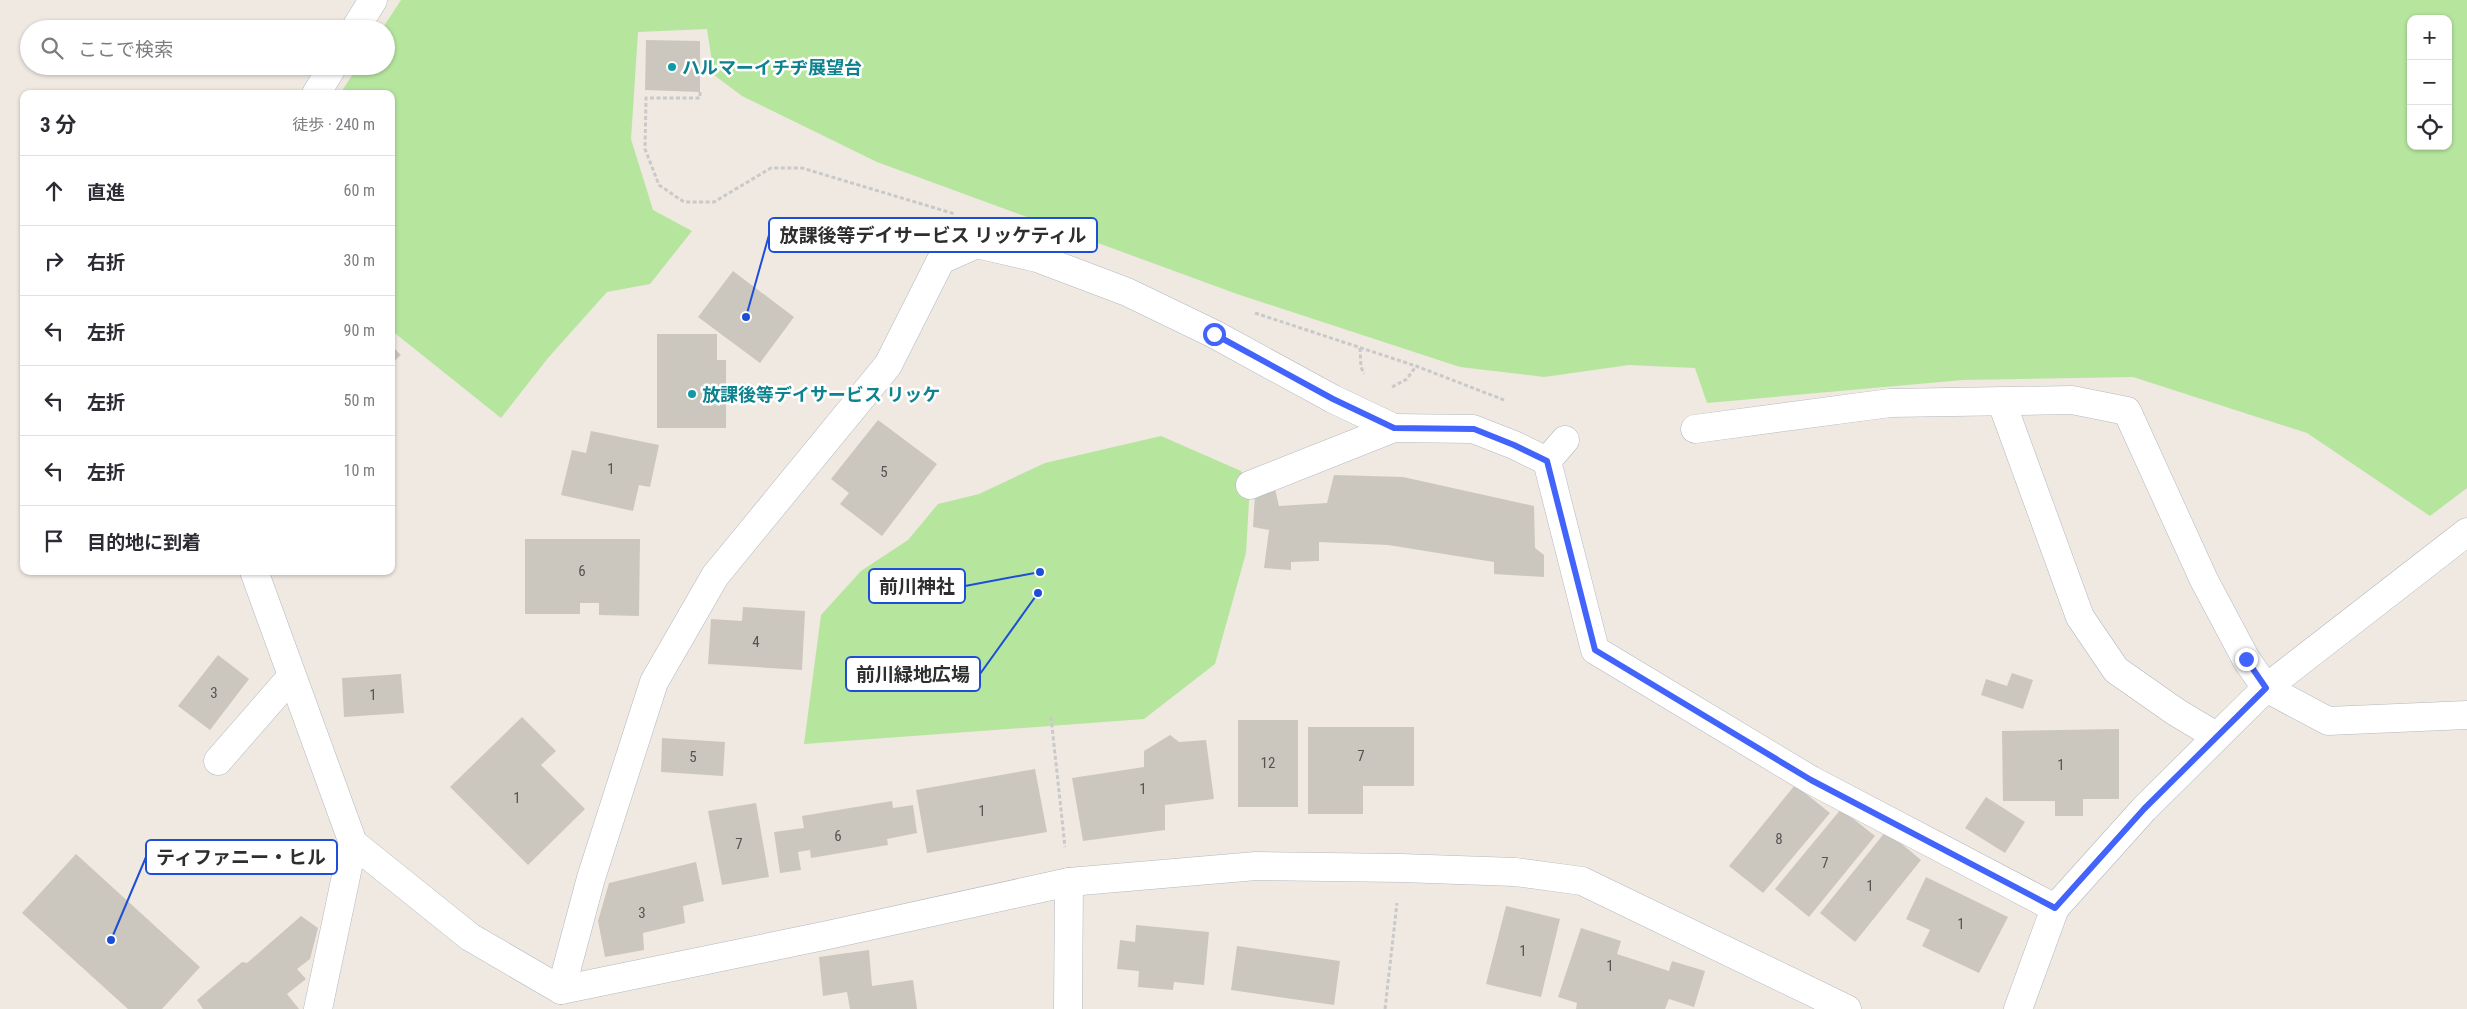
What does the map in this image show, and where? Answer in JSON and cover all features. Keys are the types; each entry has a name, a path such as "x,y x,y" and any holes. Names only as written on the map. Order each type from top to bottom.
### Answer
{"street":[{"path":"361,20 373,0"},
{"path":"318,90 328,75"},
{"path":"561,990 591,878 654,682 715,576 888,365 941,260 977,244 1037,258 1127,292 1214,334 1333,399 1394,428"},
{"path":"1695,428 1890,403 2002,403 2072,400 2127,411 2204,580 2246,659 2266,688 2328,721 2467,715"},
{"path":"2002,403 2080,617 2116,670 2176,712 2216,736"},
{"path":"1250,485 1394,428 1474,429 1547,461 1595,650 1811,780 2055,908"},
{"path":"1547,461 1565,440"},
{"path":"2018,1009 2055,908 2144,809 2266,688 2467,532"},
{"path":"255,575 353,843 470,937 561,990 828,936 1069,882 1256,866 1401,868 1515,872 1582,881 1847,1009"},
{"path":"218,761 292,676"},
{"path":"318,1009 353,843"},
{"path":"1068,1009 1069,882"}],"path":[{"path":"646,98 700,98 700,92"},
{"path":"1360,348 1361,367 1366,380"},
{"path":"1386,387 1393,387 1407,379 1416,366"},
{"path":"1051,717 1069,882"},
{"path":"1385,1009 1401,868"}],"green space":[{"path":"401,0 2467,0 2467,488 2430,516 2307,433 2133,377 1963,380 1707,403 1695,368 1629,365 1544,377 1460,367 1237,294 877,162 742,96 714,75 707,29 638,32 631,139 653,210 692,231 650,284 607,292 548,358 501,418 395,333 395,90 343,90 352,75 395,75 395,20 388,20"},
{"path":"1161,436 1241,471 1250,485 1246,553 1215,664 1144,719 804,744 821,615 861,571 908,540 938,504 979,494 1045,463"}],"building":[{"path":"646,40 700,41 700,92 645,90"},
{"path":"733,271 794,317 760,363 698,317"},
{"name":"放課後等デイサービス リッケ","path":"657,334 717,334 717,360 726,360 726,428 657,428"},
{"path":"395,349 401,355 395,360"},
{"path":"878,420 937,464 882,536 840,504 849,493 831,479"},
{"path":"591,431 659,445 650,487 639,485 633,511 561,495 572,450 586,453"},
{"path":"1334,475 1403,477 1534,506 1535,548 1544,555 1544,577 1494,574 1494,562 1388,545 1319,542 1319,561 1291,562 1291,570 1264,568 1269,530 1253,527 1255,494 1275,489 1279,506 1327,503"},
{"path":"525,539 640,539 639,616 599,615 599,603 580,603 580,614 525,614"},
{"path":"743,607 805,611 802,670 708,664 711,619 742,621"},
{"path":"218,655 249,679 210,730 178,706"},
{"path":"2012,673 2033,680 2023,709 1981,695 1986,679 2007,686"},
{"path":"401,674 404,713 344,717 342,678"},
{"path":"522,717 556,751 541,765 585,809 528,865 450,787"},
{"path":"1238,720 1298,720 1298,807 1238,807"},
{"path":"1308,727 1414,727 1414,786 1363,786 1363,814 1308,814"},
{"path":"2119,729 2119,799 2083,799 2083,816 2055,816 2055,801 2003,801 2002,731"},
{"path":"1170,735 1179,742 1206,740 1214,799 1165,805 1165,830 1083,841 1072,778 1144,767 1144,751"},
{"path":"662,738 725,742 723,776 661,772"},
{"path":"1035,769 1047,832 927,853 916,790"},
{"path":"1795,785 1830,813 1763,893 1729,866"},
{"path":"1986,797 2025,822 2005,853 1965,828"},
{"path":"892,801 893,808 913,805 917,833 887,839 888,845 811,858 810,850 798,852 801,870 780,873 774,832 804,828 802,816"},
{"path":"756,803 769,877 722,885 708,811"},
{"path":"1841,809 1875,836 1809,917 1775,889"},
{"path":"1886,831 1921,860 1855,942 1820,913"},
{"path":"76,854 200,967 162,1009 128,1009 22,913"},
{"path":"696,862 704,901 683,906 685,923 643,933 644,950 605,957 598,921 609,883"},
{"path":"1926,877 2008,917 1979,973 1922,946 1930,930 1906,919"},
{"path":"1506,906 1560,919 1541,997 1486,984"},
{"path":"301,916 318,928 310,959 297,969 306,979 287,994 299,1009 203,1009 197,1000 242,962 247,963"},
{"path":"1136,925 1209,932 1204,985 1174,982 1173,990 1138,987 1139,971 1117,969 1120,940 1135,942"},
{"path":"1581,928 1621,941 1617,954 1669,971 1672,961 1705,971 1694,1007 1669,999 1665,1009 1576,1009 1577,1003 1558,997"},
{"path":"1237,946 1340,961 1334,1005 1231,990"},
{"path":"869,950 872,986 913,980 917,1009 850,1009 847,992 823,996 819,957"}],"place":[{"name":"ハルマーイチヂ展望台","path":"672,67"},
{"name":"放課後等デイサービス リッケティル","path":"746,317"},
{"name":"放課後等デイサービス リッケ","path":"692,394"},
{"name":"前川神社","path":"1040,572"},
{"name":"前川緑地広場","path":"1038,593"},
{"name":"ティファニー・ヒル","path":"111,940"}],"route":[{"path":"1214,334 1333,399 1394,428 1474,429 1547,461 1595,650 1811,780 2055,908 2144,809 2266,688 2246,659"}]}
